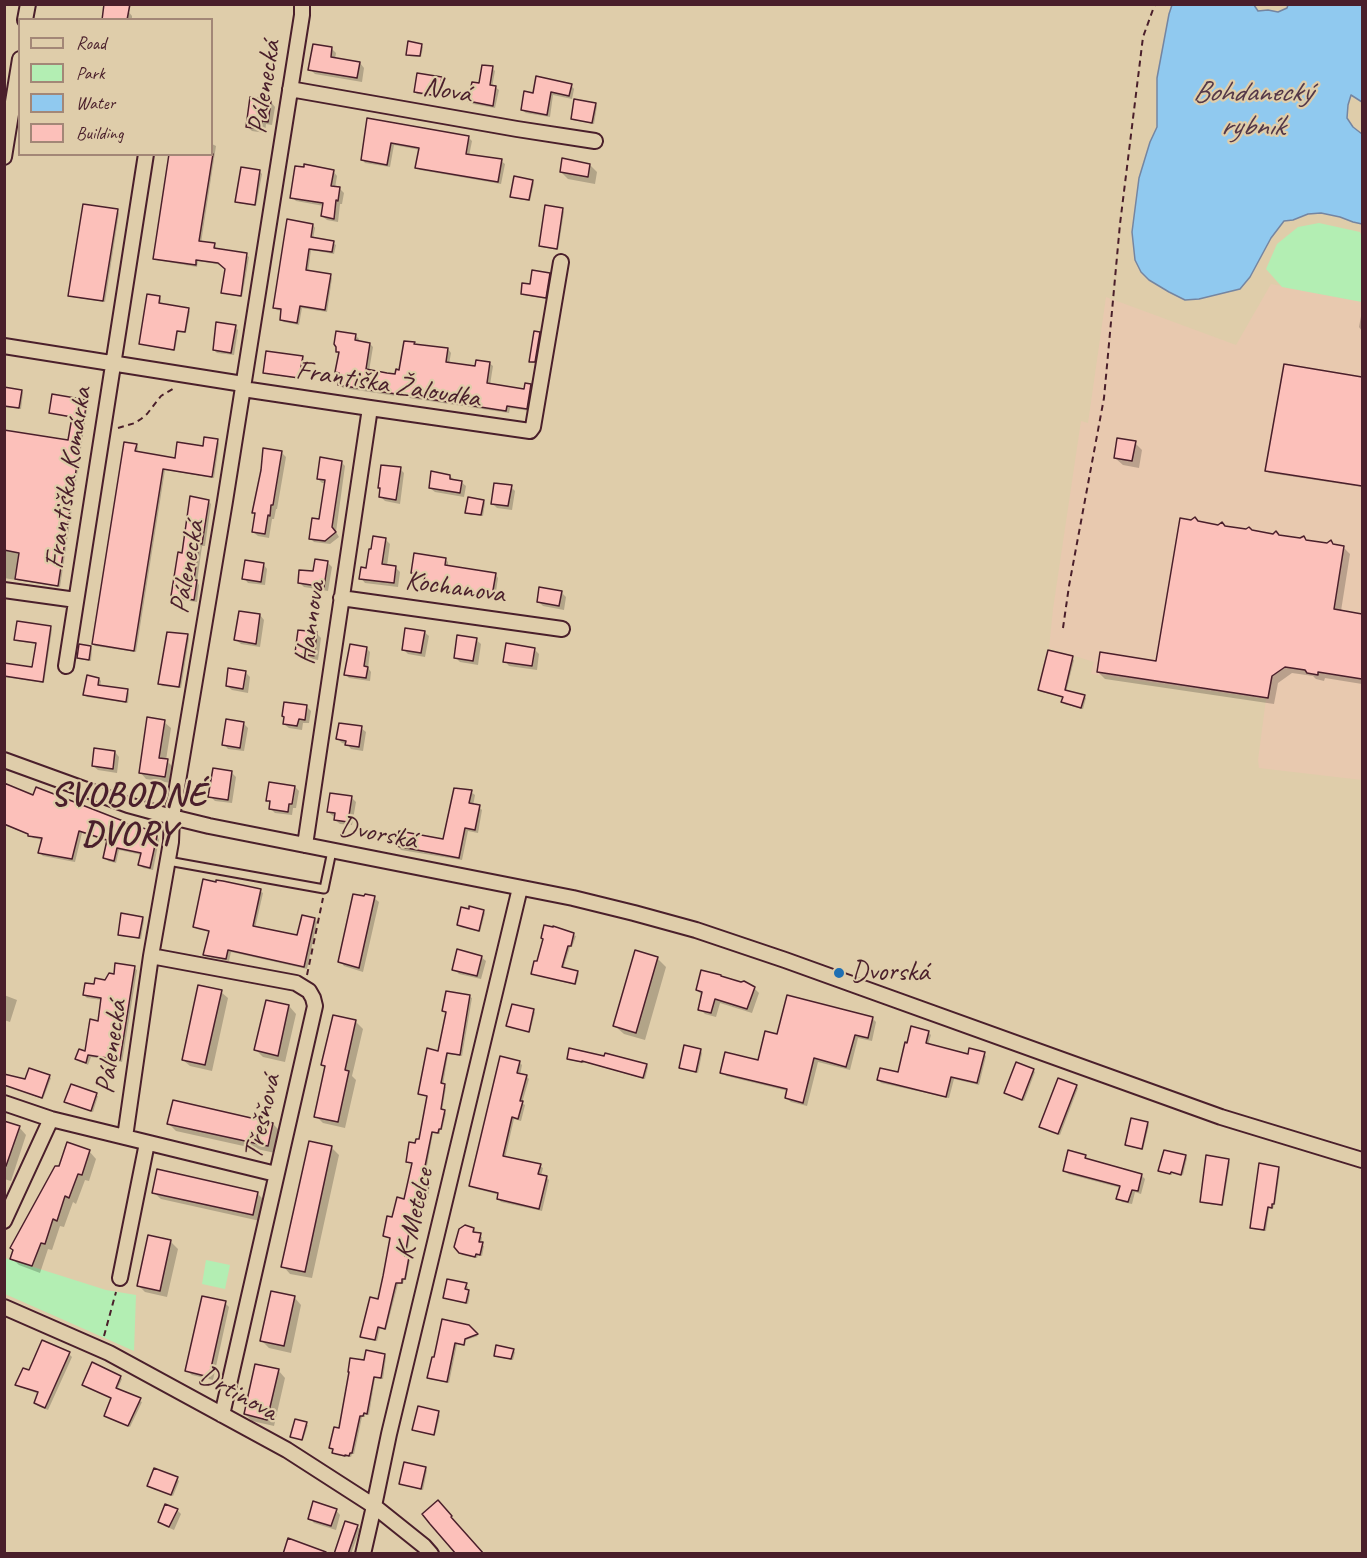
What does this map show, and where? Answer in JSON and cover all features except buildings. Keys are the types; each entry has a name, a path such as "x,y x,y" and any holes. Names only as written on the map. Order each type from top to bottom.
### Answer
{"street":[{"name":"Pálenecká","path":"124,1137 171,842 172,817 243,386 302,4"},
{"path":"4,157 14,135 18,84"},
{"name":"Nová","path":"290,88 595,141"},
{"name":"Františka Komárka","path":"66,666 141,156"},
{"name":"Františka Žaloudka","path":"243,386 369,408 530,430 533,427 561,262"},
{"name":"Františka Komárka","path":"4,346 243,386"},
{"name":"Hannova","path":"305,846 369,408"},
{"name":"Františka Komárka","path":"4,590 76,600"},
{"name":"Kochanova","path":"341,598 562,628"},
{"name":"Dvorská","path":"4,760 128,805 172,817 626,911 716,936 1221,1117 1360,1158"},
{"name":"K Metelce","path":"363,1554 389,1434 520,888"},
{"path":"152,956 297,983 304,987"},
{"name":"Třešňová","path":"222,1415 314,1012 313,998 304,987"},
{"path":"4,1103 51,1119 276,1174"},
{"path":"4,1221 51,1119"},
{"path":"120,1278 147,1143"},
{"name":"Drtinova","path":"4,1307 102,1350 287,1450 374,1506 431,1554"}],"lane":[{"path":"168,861 324,890 332,851"}],"path":[{"path":"1064,628 1069,586 1104,398 1118,243 1143,37 1155,4"},
{"path":"102,428 125,426 147,414 161,396 178,386 182,374"},
{"path":"304,987 324,890"},
{"path":"102,1350 108,1317 120,1278"}],"shaded area":[{"path":"1271,284 1362,302 1362,780 1259,768 1258,760 1266,699 1091,674 1094,662 1049,648 1081,421 1088,423 1106,297 1236,345"}],"green space":[{"path":"1319,223 1360,232 1362,238 1362,302 1282,287 1266,269 1277,244 1298,227"},
{"path":"5,1258 106,1290 136,1295 134,1351 5,1294"},
{"path":"206,1260 230,1265 225,1289 202,1284"}],"water":[{"name":"Bohdanecký rybník","path":"1172,5 1254,5 1258,11 1278,12 1287,8 1288,5 1362,5 1362,102 1351,95 1347,118 1362,134 1362,224 1321,213 1284,221 1271,238 1250,277 1240,289 1185,300 1149,280 1141,272 1135,260 1132,232 1139,178 1157,127 1157,78"}],"place":[{"name":"Dvorská","path":"839,973"}],"district":[{"name":"SVOBODNÉ DVORY","path":"129,816"}]}
